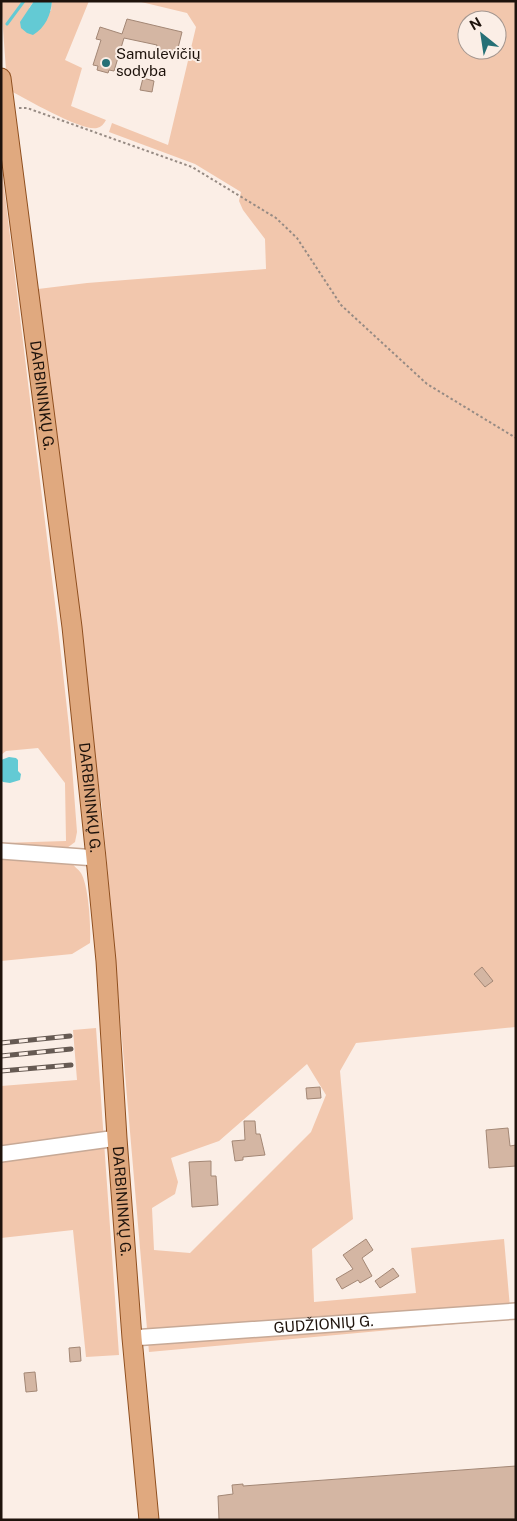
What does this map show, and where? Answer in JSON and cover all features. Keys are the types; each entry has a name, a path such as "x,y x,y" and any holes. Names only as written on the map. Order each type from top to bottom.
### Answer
{"main road":[{"name":"DARBININKŲ G.","path":"1,78 72,627 96,858 106,961 132,1338 149,1520"}],"street":[{"path":"1,850 96,858"},
{"path":"1,1154 117,1138"},
{"name":"GUDŽIONIŲ G.","path":"132,1338 516,1311"}],"path":[{"path":"5,107 26,108 192,167 276,218 297,238 340,305 369,332 427,384 516,438"}],"shaded area":[{"path":"1,1 34,1 29,8 51,11 52,1 89,1 65,60 82,68 71,106 106,120 101,126 90,128 80,125 54,114 11,91 7,84"},
{"path":"137,1 516,1 516,1027 356,1043 340,1071 353,1219 312,1249 314,1302 416,1293 411,1248 504,1239 511,1319 149,1352 102,807 38,289 87,283 266,269 265,239 243,210 239,201 241,192 195,164 109,132 112,123 168,145 196,27 187,13","holes":["307,1064 326,1095 311,1132 190,1253 154,1250 152,1208 175,1194 178,1182 171,1158 219,1141"]},
{"path":"1,162 69,727 77,832 75,842 67,848 72,863 81,873 86,890 89,909 90,943 72,954 1,961 1,843 66,841 65,783 38,748 6,751 1,755"},
{"path":"96,1028 119,1355 86,1357 73,1230 1,1238 1,1086 77,1080 73,1030"}],"water":[{"path":"34,1 52,1 47,21 33,35 21,28 20,22"},
{"path":"9,757 18,760 18,771 21,774 20,780 10,783 1,780 1,760"}],"building":[{"path":"127,19 182,32 176,56 155,51 157,45 124,38 114,71 109,70 108,73 97,70 98,66 93,65 101,40 96,39 100,27 122,34"},
{"path":"143,78 154,81 152,92 140,90"},
{"path":"482,967 493,981 485,987 474,974"},
{"path":"320,1087 321,1098 307,1099 306,1088"},
{"path":"244,1121 255,1121 256,1134 260,1134 265,1155 243,1157 243,1160 235,1161 232,1141 245,1140"},
{"path":"508,1128 510,1146 516,1145 516,1166 489,1168 486,1130"},
{"path":"211,1161 211,1176 216,1176 218,1205 192,1207 189,1162"},
{"path":"366,1239 373,1250 362,1258 372,1276 360,1283 358,1280 342,1289 336,1279 353,1269 343,1255"},
{"path":"393,1268 399,1276 380,1288 375,1281"},
{"path":"80,1347 81,1361 70,1362 69,1348"},
{"path":"35,1372 37,1391 26,1392 24,1373"},
{"path":"516,1466 516,1519 219,1520 218,1496 233,1494 232,1485 243,1484 243,1486"}],"waterway":[{"path":"7,24 24,1"}],"railway":[{"path":"1,1043 70,1036"},
{"path":"1,1056 71,1049"},
{"path":"1,1071 71,1065"}],"place":[{"name":"Samulevičių sodyba","path":"106,63"}]}
